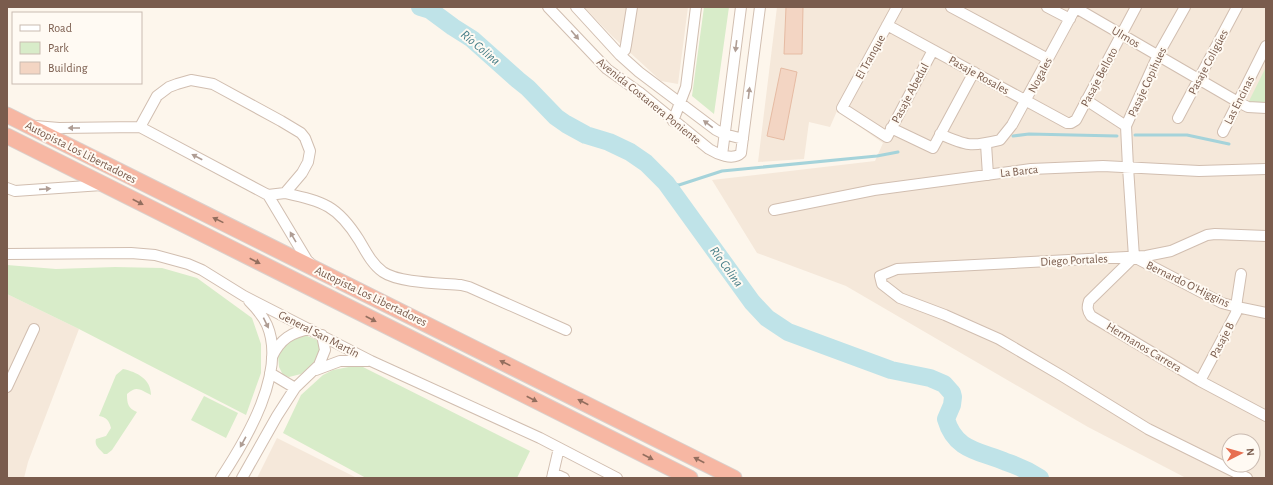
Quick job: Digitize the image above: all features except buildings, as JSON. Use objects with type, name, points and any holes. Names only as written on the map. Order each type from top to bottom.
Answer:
[{"type":"highway","name":"Autopista Los Libertadores","points":[[7,115],[734,478]]},
{"type":"highway","name":"Autopista Los Libertadores","points":[[7,136],[690,478]]},
{"type":"street","name":"Avenida Costanera Poniente","points":[[548,7],[608,69],[639,92],[709,149],[722,155]]},
{"type":"street","name":"Avenida Costanera Poniente","points":[[576,7],[620,55],[652,83],[716,130],[724,134],[743,139]]},
{"type":"street","points":[[620,55],[625,50],[632,7]]},
{"type":"street","points":[[673,121],[686,87],[696,7]]},
{"type":"street","points":[[741,7],[722,155],[734,157],[741,153],[760,7]]},
{"type":"street","name":"El Tranque","points":[[889,133],[842,108],[897,7]]},
{"type":"street","points":[[951,7],[1048,59]]},
{"type":"street","points":[[1047,7],[1070,19]]},
{"type":"street","name":"Nogales","points":[[986,144],[1000,140],[1012,125],[1076,7]]},
{"type":"street","name":"Ulmos","points":[[1076,7],[1238,102],[1248,106],[1266,108]]},
{"type":"street","name":"Pasaje Belloto","points":[[1071,123],[1076,120],[1136,7]]},
{"type":"street","name":"Pasaje Copihues","points":[[1134,257],[1126,126],[1158,55],[1185,7]]},
{"type":"street","name":"Pasaje Coligües","points":[[1178,118],[1237,7]]},
{"type":"street","name":"Pasaje Rosales","points":[[887,25],[1067,123],[1071,123]]},
{"type":"street","name":"Las Encinas","points":[[1223,132],[1266,46]]},
{"type":"street","name":"Pasaje Abedul","points":[[889,133],[933,50]]},
{"type":"street","points":[[889,133],[933,148],[974,72]]},
{"type":"street","points":[[140,127],[157,96],[169,87],[191,80],[213,84],[281,121],[305,138],[310,151],[308,162],[302,173],[285,193]]},
{"type":"street","points":[[1086,100],[1126,126]]},
{"type":"street","points":[[29,126],[59,128],[140,127],[268,195],[307,260],[315,269]]},
{"type":"street","points":[[940,134],[963,144],[986,144],[988,175]]},
{"type":"street","name":"La Barca","points":[[774,210],[874,190],[1031,169],[1103,166],[1199,171],[1266,169]]},
{"type":"street","points":[[7,188],[15,191],[104,185]]},
{"type":"street","points":[[268,195],[285,193],[320,202],[336,211],[351,228],[369,258],[384,272],[400,279],[469,287],[566,330]]},
{"type":"street","name":"Diego Portales","points":[[1247,478],[1148,429],[999,339],[945,315],[900,298],[882,284],[880,276],[897,269],[1134,257],[1162,254],[1215,234],[1266,236]]},
{"type":"street","name":"General San Martín","points":[[7,254],[31,255],[125,253],[155,255],[172,259],[202,270],[244,296],[371,361],[559,448],[612,477]]},
{"type":"street","name":"Bernardo O'Higgins","points":[[1134,257],[1222,302],[1237,307],[1266,313]]},
{"type":"street","name":"Hermanos Carrera","points":[[1134,257],[1092,297],[1087,306],[1091,316],[1200,380],[1266,416]]},
{"type":"street","name":"Pasaje B","points":[[1200,380],[1236,313],[1241,274]]},
{"type":"street","points":[[221,478],[237,452],[260,408],[270,373],[272,358],[271,338],[267,326],[257,310],[244,296]]},
{"type":"street","points":[[272,358],[286,337],[298,331],[310,329]]},
{"type":"street","points":[[7,387],[34,330]]},
{"type":"street","points":[[316,370],[324,355],[322,335]]},
{"type":"street","points":[[242,478],[277,416],[295,388],[316,370],[340,361],[371,361]]},
{"type":"street","points":[[270,373],[295,388]]},
{"type":"street","points":[[559,448],[553,475],[564,478]]},
{"type":"shaded area","points":[[584,7],[688,7],[678,84],[661,81],[612,36]]},
{"type":"shaded area","points":[[777,7],[1266,7],[1266,478],[1186,478],[1088,427],[846,286],[757,253],[712,180],[875,161],[883,143],[837,111],[830,127],[809,122],[804,159],[758,162]]},
{"type":"shaded area","points":[[7,294],[79,329],[28,462],[24,478],[7,478]]},
{"type":"shaded area","points":[[277,438],[357,478],[257,478]]},
{"type":"green space","points":[[704,7],[729,7],[714,114],[692,96]]},
{"type":"green space","points":[[1266,67],[1266,104],[1248,103]]},
{"type":"green space","points":[[7,265],[56,269],[115,267],[162,268],[197,278],[252,318],[261,344],[261,373],[246,415],[79,329],[7,294]]},
{"type":"green space","points":[[305,335],[317,340],[321,347],[319,359],[301,374],[289,377],[283,375],[279,367],[279,352],[288,340]]},
{"type":"green space","points":[[359,365],[530,451],[517,478],[366,478],[283,433],[301,395],[323,375],[333,370]]},
{"type":"green space","points":[[123,369],[138,374],[142,377],[149,385],[151,395],[139,389],[130,391],[127,394],[129,405],[137,412],[112,450],[107,454],[104,454],[97,446],[96,439],[106,436],[111,428],[107,419],[99,416],[116,375]]},
{"type":"green space","points":[[204,396],[238,413],[226,438],[191,420]]},
{"type":"waterway","name":"Río Colina","points":[[420,7],[430,10],[472,39],[528,88],[556,117],[566,124],[586,135],[609,142],[630,152],[646,163],[666,183],[752,302],[767,318],[788,332],[891,370],[930,378],[944,384],[952,393],[953,397],[952,405],[946,419],[950,430],[962,444],[978,452],[1019,467],[1040,478]]},
{"type":"waterway","points":[[1013,136],[1029,134],[1117,136]]},
{"type":"waterway","points":[[1135,135],[1187,135],[1229,144]]},
{"type":"waterway","points":[[666,183],[679,185],[722,171],[877,156],[898,152]]}]
